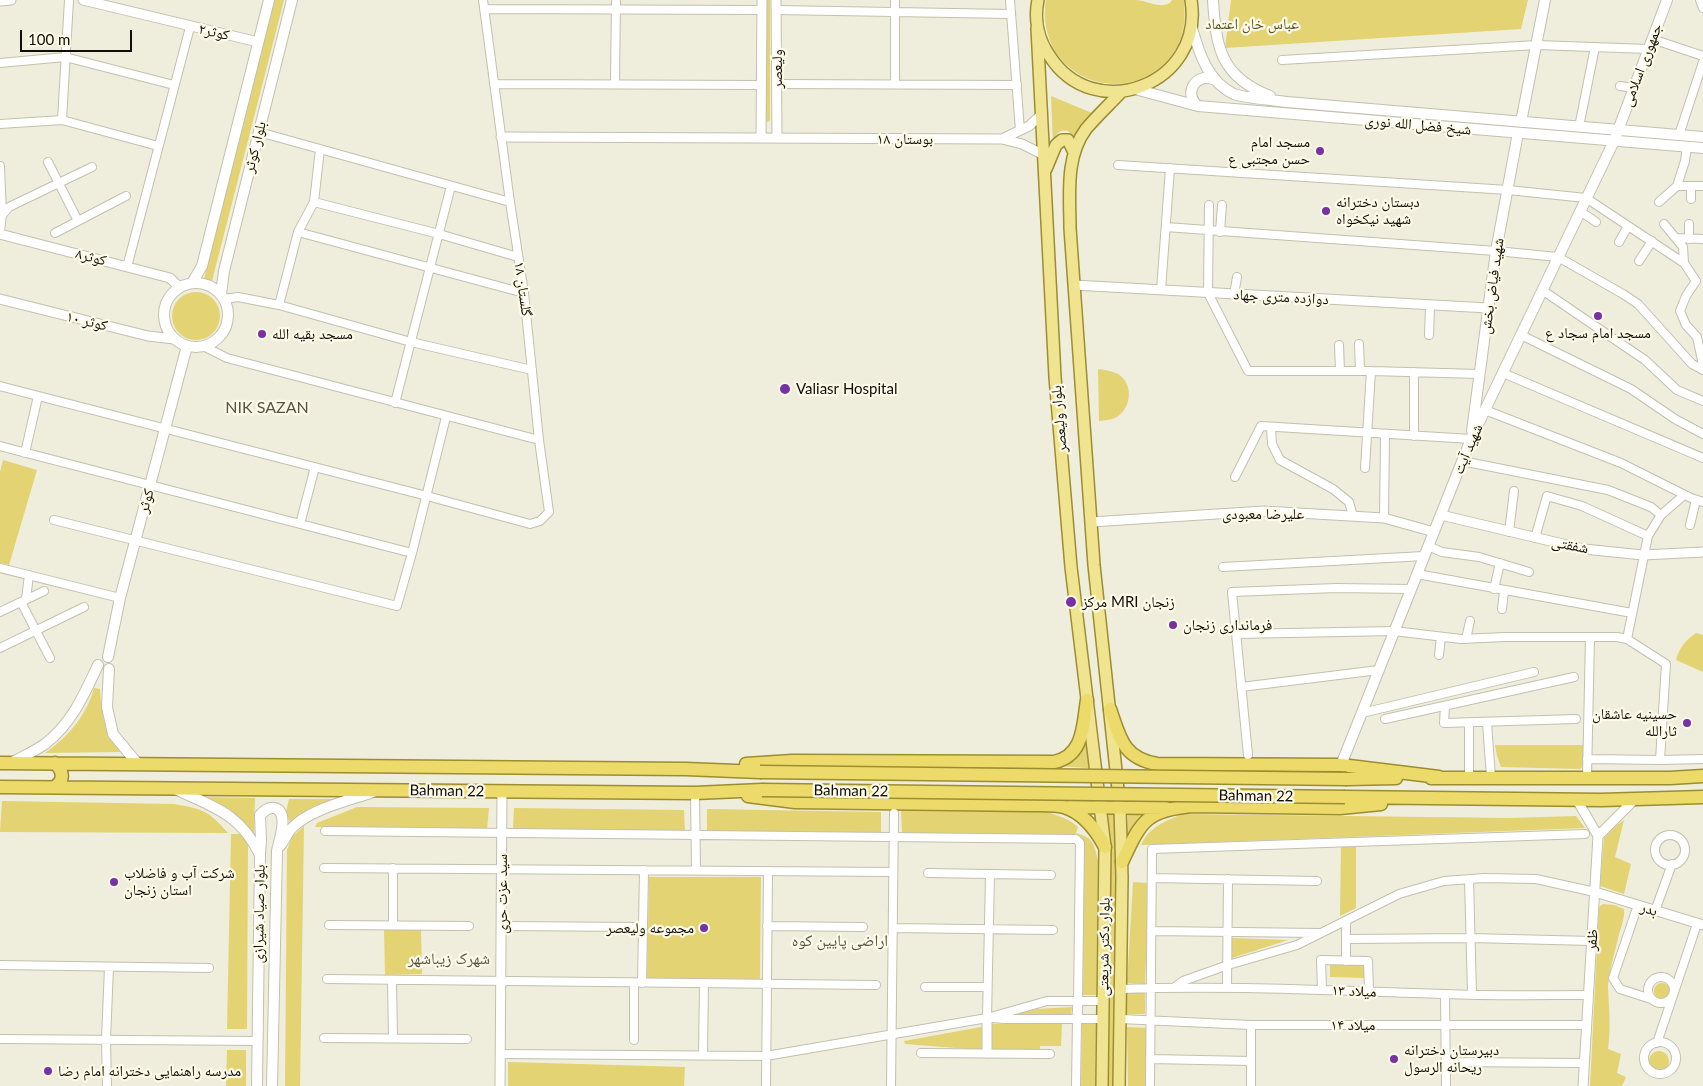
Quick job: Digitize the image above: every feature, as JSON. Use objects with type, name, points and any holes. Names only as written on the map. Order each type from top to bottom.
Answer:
[{"type":"highway","points":[[686,769],[792,761],[1054,762],[1064,760],[1077,747],[1087,700]]},
{"type":"highway","points":[[1110,709],[1124,746],[1143,761],[1157,764],[1341,765],[1439,778]]},
{"type":"highway","points":[[1028,762],[1034,772],[1036,783],[1029,805]]},
{"type":"highway","name":"Bahman 22","points":[[6,763],[686,769],[760,772],[1346,779],[1670,778],[1703,776]]},
{"type":"highway","points":[[55,763],[60,768],[62,776],[61,781],[55,788]]},
{"type":"highway","points":[[97,763],[93,768],[91,776],[97,788]]},
{"type":"highway","points":[[1193,764],[1187,770],[1183,785],[1188,800],[1193,806]]},
{"type":"highway","name":"Bahman 22","points":[[0,787],[695,793],[762,790],[1577,800],[1703,797]]},
{"type":"highway","points":[[716,792],[795,802],[1029,805],[1100,808],[1171,808],[1193,806],[1340,808],[1443,798]]},
{"type":"highway","points":[[1064,806],[1079,814],[1091,824],[1105,847]]},
{"type":"highway","points":[[1122,862],[1141,825],[1158,813],[1171,808]]},
{"type":"main road","name":"بلوار کوثر","points":[[192,283],[202,266],[269,0]]},
{"type":"main road","name":"بلوار کوثر","points":[[223,297],[224,271],[292,0]]},
{"type":"main road","name":"بلوار ولیعصر","points":[[1038,0],[1036,9],[1055,377],[1071,567],[1100,808]]},
{"type":"main road","points":[[1213,0],[1218,46],[1228,66],[1247,84],[1260,92],[1287,102]]},
{"type":"main road","name":"شهید فیاض بخش","points":[[1471,439],[1496,251],[1545,0]]},
{"type":"main road","name":"جمهوری اسلامی","points":[[1614,141],[1667,0]]},
{"type":"main road","points":[[1038,28],[1043,47],[1053,63],[1067,76],[1084,86],[1102,91],[1122,92],[1151,83],[1166,73],[1178,60],[1192,28],[1193,3]]},
{"type":"main road","name":"شیخ فضل الله نوری","points":[[1192,28],[1200,55],[1215,80],[1234,94],[1614,141],[1703,148]]},
{"type":"main road","points":[[1198,106],[1192,99],[1193,85],[1201,78],[1215,80]]},
{"type":"main road","name":"شیخ فضل الله نوری","points":[[1135,89],[1198,106],[1520,128],[1579,127],[1703,137]]},
{"type":"main road","name":"بلوار ولیعصر","points":[[1120,808],[1094,565],[1070,228],[1070,188],[1074,152],[1086,130],[1122,92]]},
{"type":"main road","points":[[1044,172],[1056,145],[1062,140],[1068,140],[1074,152]]},
{"type":"main road","name":"شهید آیت","points":[[1341,765],[1471,439],[1614,141]]},
{"type":"main road","points":[[192,283],[208,285],[223,297],[228,316],[223,332],[211,343],[203,346],[187,346],[174,338],[165,324],[164,308],[167,300],[179,288],[192,283]]},
{"type":"main road","name":"کوثر","points":[[108,657],[120,598],[187,346]]},
{"type":"main road","points":[[1071,567],[1094,565]]},
{"type":"main road","points":[[6,763],[44,745],[65,725],[76,708],[102,657],[108,657],[112,661],[107,708],[113,734],[137,763]]},
{"type":"main road","points":[[98,665],[103,670],[110,669]]},
{"type":"main road","name":"بلوار صیاد شیرازی","points":[[174,789],[231,817],[248,835],[260,855]]},
{"type":"main road","points":[[277,851],[291,830],[301,821],[329,807],[378,790]]},
{"type":"main road","name":"بلوار صیاد شیرازی","points":[[257,1086],[260,815],[265,810],[274,808],[280,812],[283,818],[277,851],[272,1086]]},
{"type":"main road","name":"بلوار دکتر شریعتی","points":[[1100,808],[1105,847],[1102,1086]]},
{"type":"main road","name":"بلوار دکتر شریعتی","points":[[1119,1086],[1122,862],[1120,808]]},
{"type":"street","points":[[0,1],[11,0]]},
{"type":"street","points":[[62,120],[69,0]]},
{"type":"street","name":"کوثر۲","points":[[84,0],[258,42]]},
{"type":"street","name":"گلستان ۱۸","points":[[427,496],[530,524],[540,521],[549,512],[539,440],[524,293],[483,0]]},
{"type":"street","points":[[615,84],[616,0]]},
{"type":"street","name":"ولیعصر","points":[[760,138],[762,0]]},
{"type":"street","name":"ولیعصر","points":[[776,0],[777,138]]},
{"type":"street","points":[[895,0],[895,84]]},
{"type":"street","points":[[1010,0],[1020,130]]},
{"type":"street","points":[[1700,0],[1703,8]]},
{"type":"street","points":[[484,9],[762,10]]},
{"type":"street","points":[[776,10],[1011,14]]},
{"type":"street","points":[[127,267],[190,27]]},
{"type":"street","points":[[1652,38],[1703,56]]},
{"type":"street","points":[[1282,60],[1536,45],[1648,49]]},
{"type":"street","points":[[1579,127],[1595,47]]},
{"type":"street","points":[[0,63],[65,57],[174,85]]},
{"type":"street","points":[[1680,136],[1700,82],[1703,62]]},
{"type":"street","points":[[494,84],[761,85]]},
{"type":"street","points":[[777,84],[1016,85]]},
{"type":"street","points":[[1620,86],[1634,88]]},
{"type":"street","name":"بوستان ۱۸","points":[[760,138],[1002,139],[1028,126],[1042,114]]},
{"type":"street","points":[[0,124],[62,120],[158,146]]},
{"type":"street","points":[[259,132],[510,202]]},
{"type":"street","points":[[501,137],[760,138]]},
{"type":"street","points":[[1002,139],[1022,144],[1044,155]]},
{"type":"street","points":[[1659,202],[1677,186],[1687,147]]},
{"type":"street","points":[[279,306],[298,232],[314,202],[320,150]]},
{"type":"street","points":[[48,162],[78,221]]},
{"type":"street","points":[[1118,165],[1508,190],[1586,198],[1684,263],[1700,281],[1686,296],[1680,311],[1686,325],[1697,337],[1703,365]]},
{"type":"street","points":[[0,166],[2,215],[0,232]]},
{"type":"street","points":[[2,215],[9,207],[92,167]]},
{"type":"street","points":[[1161,290],[1170,168]]},
{"type":"street","points":[[395,403],[451,186]]},
{"type":"street","points":[[1677,186],[1703,186]]},
{"type":"street","points":[[1691,186],[1691,199]]},
{"type":"street","points":[[55,233],[126,196]]},
{"type":"street","points":[[314,202],[439,234],[518,257]]},
{"type":"street","points":[[1209,204],[1208,293],[1248,371],[1371,371],[1479,374]]},
{"type":"street","points":[[1220,232],[1222,205]]},
{"type":"street","points":[[1580,211],[1596,222]]},
{"type":"street","points":[[1664,224],[1683,247],[1684,263]]},
{"type":"street","points":[[1689,224],[1689,239]]},
{"type":"street","points":[[1619,242],[1628,226]]},
{"type":"street","points":[[1166,227],[1496,251],[1558,258],[1638,304],[1692,364],[1703,370]]},
{"type":"street","name":"کوثر۸","points":[[0,232],[170,278],[179,288]]},
{"type":"street","points":[[298,232],[524,293]]},
{"type":"street","points":[[1676,238],[1703,239]]},
{"type":"street","points":[[1638,262],[1652,241]]},
{"type":"street","points":[[1234,294],[1237,276]]},
{"type":"street","name":"دوازده متری جهاد","points":[[1074,285],[1488,308]]},
{"type":"street","points":[[1542,290],[1645,360],[1677,390],[1703,401]]},
{"type":"street","points":[[223,297],[238,297],[279,306],[411,342],[532,370]]},
{"type":"street","name":"کوثر ۱۰","points":[[0,299],[148,336],[174,338]]},
{"type":"street","points":[[1429,335],[1430,306]]},
{"type":"street","points":[[1692,331],[1703,331]]},
{"type":"street","points":[[1521,335],[1631,389],[1675,419],[1703,434]]},
{"type":"street","points":[[1359,344],[1360,371]]},
{"type":"street","points":[[1339,345],[1340,371]]},
{"type":"street","points":[[203,346],[227,358],[539,440]]},
{"type":"street","points":[[1365,468],[1371,371]]},
{"type":"street","points":[[1414,372],[1414,436]]},
{"type":"street","points":[[1503,373],[1703,458]]},
{"type":"street","points":[[0,386],[427,496]]},
{"type":"street","points":[[25,452],[38,396]]},
{"type":"street","points":[[1485,410],[1621,463],[1699,501],[1690,525]]},
{"type":"street","points":[[54,520],[135,542],[397,606],[446,417]]},
{"type":"street","points":[[1235,477],[1261,426],[1471,439]]},
{"type":"street","points":[[1270,428],[1272,444],[1280,460],[1333,489],[1349,502],[1353,516]]},
{"type":"street","points":[[1384,518],[1385,435]]},
{"type":"street","points":[[0,446],[412,553]]},
{"type":"street","points":[[1462,460],[1608,490],[1644,504],[1661,515]]},
{"type":"street","points":[[300,524],[315,467]]},
{"type":"street","points":[[1509,532],[1514,491]]},
{"type":"street","points":[[1627,639],[1648,536],[1661,515],[1684,494]]},
{"type":"street","points":[[1535,538],[1547,496],[1582,506],[1648,536]]},
{"type":"street","name":"علیرضا معبودی","points":[[1091,522],[1264,511],[1384,518],[1434,532]]},
{"type":"street","name":"شفقتی","points":[[1441,515],[1584,549],[1643,555],[1703,552]]},
{"type":"street","points":[[1224,566],[1426,551],[1479,558],[1529,572]]},
{"type":"street","points":[[1494,589],[1500,564]]},
{"type":"street","points":[[0,568],[120,598]]},
{"type":"street","points":[[1417,574],[1632,613]]},
{"type":"street","points":[[29,575],[24,600],[36,631],[50,658]]},
{"type":"street","points":[[1248,755],[1232,592],[1336,588],[1411,589]]},
{"type":"street","points":[[0,612],[44,591]]},
{"type":"street","points":[[1502,610],[1504,591]]},
{"type":"street","points":[[0,648],[84,607]]},
{"type":"street","points":[[1466,639],[1470,621]]},
{"type":"street","points":[[1236,634],[1394,631],[1466,639],[1505,637],[1617,637],[1627,639],[1666,664],[1660,760]]},
{"type":"street","points":[[1439,656],[1441,637]]},
{"type":"street","points":[[1587,778],[1590,637]]},
{"type":"street","points":[[1241,687],[1379,670]]},
{"type":"street","points":[[1362,712],[1534,672]]},
{"type":"street","points":[[1386,719],[1574,678]]},
{"type":"street","points":[[1445,706],[1444,723],[1576,719]]},
{"type":"street","points":[[1469,722],[1470,778]]},
{"type":"street","points":[[1487,722],[1491,778]]},
{"type":"street","points":[[1588,760],[1703,759]]},
{"type":"street","name":"سید عزت حری","points":[[500,1086],[502,792]]},
{"type":"street","points":[[695,793],[696,870]]},
{"type":"street","points":[[1577,800],[1598,836],[1635,799]]},
{"type":"street","points":[[891,1086],[894,813]]},
{"type":"street","points":[[325,831],[696,836],[1076,838],[1080,843],[1076,1086]]},
{"type":"street","points":[[1150,1086],[1152,849],[1585,834]]},
{"type":"street","name":"ظفر","points":[[1583,1086],[1598,836]]},
{"type":"street","points":[[1655,911],[1672,864]]},
{"type":"street","points":[[324,868],[893,872]]},
{"type":"street","points":[[393,868],[393,926]]},
{"type":"street","points":[[634,1040],[643,927],[644,870]]},
{"type":"street","points":[[766,1086],[768,871]]},
{"type":"street","points":[[928,873],[1051,876]]},
{"type":"street","points":[[987,1054],[990,874]]},
{"type":"street","points":[[1152,878],[1317,881]]},
{"type":"street","points":[[1175,987],[1183,981],[1228,965],[1297,945],[1399,894],[1444,882],[1484,878],[1536,880],[1595,892]]},
{"type":"street","points":[[1227,988],[1228,879]]},
{"type":"street","points":[[1469,879],[1472,994]]},
{"type":"street","name":"بدر","points":[[1595,892],[1700,924]]},
{"type":"street","points":[[1638,906],[1613,978],[1620,989],[1662,1004],[1670,1000],[1674,994],[1674,988],[1670,980],[1662,977],[1653,980],[1648,986],[1648,993],[1651,999]]},
{"type":"street","points":[[1346,921],[1346,961]]},
{"type":"street","points":[[1657,1043],[1671,1047],[1675,1057],[1675,1062],[1670,1070],[1660,1074],[1650,1071],[1645,1063],[1645,1052],[1657,1043],[1700,924]]},
{"type":"street","points":[[329,925],[469,926]]},
{"type":"street","points":[[501,926],[643,927]]},
{"type":"street","points":[[768,926],[863,927]]},
{"type":"street","points":[[893,928],[1053,930]]},
{"type":"street","points":[[1151,932],[1321,933]]},
{"type":"street","points":[[1346,939],[1470,938],[1592,941]]},
{"type":"street","points":[[1322,990],[1321,960],[1368,961],[1369,991]]},
{"type":"street","points":[[0,965],[210,968]]},
{"type":"street","points":[[106,1086],[109,967]]},
{"type":"street","points":[[327,979],[876,985]]},
{"type":"street","points":[[392,980],[393,1038]]},
{"type":"street","points":[[703,1055],[704,983]]},
{"type":"street","points":[[925,987],[987,987]]},
{"type":"street","name":"میلاد ۱۳","points":[[1120,989],[1175,987],[1445,994],[1588,995]]},
{"type":"street","points":[[1445,994],[1446,1086]]},
{"type":"street","points":[[500,1054],[766,1056],[987,1018],[1046,1001],[1103,1001]]},
{"type":"street","points":[[987,1018],[1103,1018]]},
{"type":"street","name":"میلاد ۱۴","points":[[1120,1019],[1252,1025],[1586,1025]]},
{"type":"street","points":[[1251,1086],[1252,1025]]},
{"type":"street","points":[[324,1038],[467,1039]]},
{"type":"street","points":[[0,1039],[258,1041]]},
{"type":"street","points":[[921,1053],[1050,1054]]},
{"type":"street","points":[[1150,1059],[1251,1061]]},
{"type":"street","points":[[1446,1062],[1584,1063]]},
{"type":"green space","points":[[273,0],[284,0],[212,281],[204,279]]},
{"type":"green space","points":[[766,0],[770,0],[770,121],[766,122]]},
{"type":"green space","points":[[1046,0],[1137,0],[1156,5],[1165,5],[1172,0],[1184,0],[1181,38],[1171,56],[1157,70],[1140,79],[1122,84],[1103,83],[1085,77],[1069,67],[1055,51],[1046,27]]},
{"type":"green space","name":"عباس خان اعتماد","points":[[1231,0],[1528,0],[1521,29],[1225,48]]},
{"type":"green space","points":[[1051,96],[1092,113],[1074,137],[1068,131],[1062,131],[1056,135],[1053,143]]},
{"type":"green space","points":[[191,292],[201,292],[213,299],[220,311],[220,321],[213,333],[201,340],[191,340],[183,336],[176,329],[172,321],[172,311],[176,303],[183,296]]},
{"type":"green space","points":[[1098,369],[1118,374],[1123,378],[1129,390],[1128,403],[1125,409],[1113,419],[1099,421]]},
{"type":"green space","points":[[3,460],[37,470],[9,565],[0,563],[0,472]]},
{"type":"green space","points":[[1696,633],[1703,635],[1703,672],[1676,660],[1683,645]]},
{"type":"green space","points":[[94,688],[100,689],[107,730],[121,752],[45,753],[76,725],[87,707]]},
{"type":"green space","points":[[1086,732],[1089,768],[1037,765],[1060,763]]},
{"type":"green space","points":[[1495,745],[1584,745],[1584,767],[1579,769],[1501,767]]},
{"type":"green space","points":[[207,797],[255,798],[254,835],[239,818]]},
{"type":"green space","points":[[289,799],[334,799],[310,809],[295,819],[286,833],[290,822],[286,812]]},
{"type":"green space","points":[[2,801],[174,804],[198,809],[210,815],[228,833],[0,832]]},
{"type":"green space","points":[[357,807],[489,808],[487,830],[315,827],[317,823]]},
{"type":"green space","points":[[514,808],[684,810],[685,832],[513,829]]},
{"type":"green space","points":[[707,809],[881,812],[881,833],[707,831]]},
{"type":"green space","points":[[1164,809],[1127,838],[1128,810]]},
{"type":"green space","points":[[901,811],[1048,812],[1078,827],[1075,835],[902,834]]},
{"type":"green space","points":[[1108,812],[1115,812],[1116,915],[1113,1086],[1107,1086],[1110,917]]},
{"type":"green space","points":[[1183,814],[1510,818],[1576,816],[1585,828],[1141,845],[1153,829]]},
{"type":"green space","points":[[1624,820],[1615,857],[1631,864],[1624,894],[1600,886],[1604,838]]},
{"type":"green space","points":[[304,826],[300,1086],[285,1086],[287,850],[292,837]]},
{"type":"green space","points":[[1076,833],[1092,842],[1098,861],[1096,995],[1083,995],[1084,841]]},
{"type":"green space","points":[[231,834],[242,834],[248,845],[247,1029],[227,1029]]},
{"type":"green space","points":[[1341,845],[1356,845],[1356,908],[1340,916]]},
{"type":"green space","name":"مجموعه ولیعصر","points":[[649,877],[761,877],[760,979],[647,978]]},
{"type":"green space","points":[[1133,882],[1149,883],[1145,984],[1127,983]]},
{"type":"green space","points":[[1603,904],[1614,905],[1624,909],[1608,988],[1610,1026],[1608,1049],[1621,1054],[1617,1073],[1626,1077],[1622,1086],[1590,1086],[1599,907]]},
{"type":"green space","points":[[384,930],[421,930],[422,974],[385,975]]},
{"type":"green space","points":[[1232,938],[1288,940],[1232,958]]},
{"type":"green space","points":[[1330,963],[1366,963],[1366,978],[1330,977]]},
{"type":"green space","points":[[1662,983],[1668,985],[1670,991],[1668,997],[1662,999],[1656,997],[1654,991],[1656,985]]},
{"type":"green space","points":[[1127,993],[1145,993],[1145,1014],[1127,1014]]},
{"type":"green space","points":[[1072,1007],[1071,1016],[1008,1016],[1037,1009]]},
{"type":"green space","points":[[991,1024],[1062,1024],[1061,1046],[1040,1046],[1040,1050],[991,1050]]},
{"type":"green space","points":[[1082,1024],[1096,1024],[1095,1086],[1081,1086]]},
{"type":"green space","points":[[1127,1027],[1148,1028],[1147,1086],[1128,1086]]},
{"type":"green space","points":[[983,1028],[982,1050],[905,1044],[904,1041]]},
{"type":"green space","points":[[227,1050],[246,1050],[246,1086],[226,1086]]},
{"type":"green space","points":[[1659,1051],[1666,1054],[1669,1061],[1666,1068],[1659,1071],[1652,1068],[1649,1061],[1652,1054]]},
{"type":"green space","points":[[508,1062],[685,1067],[684,1086],[508,1086]]},
{"type":"place","name":"مسجد امام حسن مجتبی ع","points":[[1320,151]]},
{"type":"place","name":"دبستان دخترانه شهید نیکخواه","points":[[1326,211]]},
{"type":"place","name":"مسجد امام سجاد ع","points":[[1598,316]]},
{"type":"place","name":"مسجد بقیه الله","points":[[262,334]]},
{"type":"place","name":"Valiasr Hospital","points":[[785,389]]},
{"type":"place","name":"مرکز MRI زنجان","points":[[1071,602]]},
{"type":"place","name":"فرمانداری زنجان","points":[[1173,625]]},
{"type":"place","name":"حسینیه عاشقان ثارالله","points":[[1687,723]]},
{"type":"place","name":"شرکت آب و فاضلاب استان زنجان","points":[[114,882]]},
{"type":"place","name":"مجموعه ولیعصر","points":[[704,928]]},
{"type":"place","name":"دبیرستان دخترانه ریحانه الرسول","points":[[1394,1059]]},
{"type":"place","name":"مدرسه راهنمایی دخترانه امام رضا","points":[[48,1071]]},
{"type":"district","name":"NIK SAZAN","points":[[267,408]]},
{"type":"district","name":"اراضی پایین کوه","points":[[840,941]]},
{"type":"district","name":"شهرک زیباشهر","points":[[449,959]]}]
